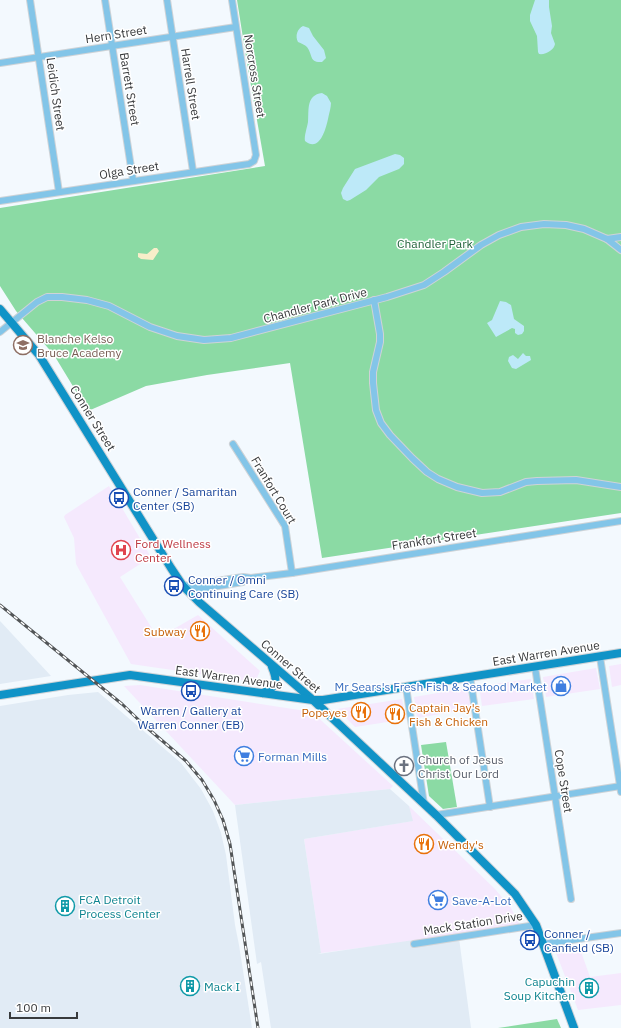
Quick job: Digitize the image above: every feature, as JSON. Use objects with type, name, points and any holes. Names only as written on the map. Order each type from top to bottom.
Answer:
[{"type":"main road","name":"Conner Street","points":[[0,309],[39,355],[171,568],[186,588],[199,602],[312,700],[436,815],[515,894],[536,924],[574,1028]]},
{"type":"main road","name":"East Warren Avenue","points":[[0,695],[130,675],[263,694],[323,700],[621,653]]},
{"type":"main road","points":[[263,694],[271,690],[275,684],[275,674],[271,664]]},
{"type":"street","name":"Leidich Street","points":[[30,0],[59,192]]},
{"type":"street","name":"Barrett Street","points":[[105,0],[133,180]]},
{"type":"street","name":"Harrell Street","points":[[167,0],[193,171]]},
{"type":"street","name":"Norcross Street","points":[[232,0],[256,155]]},
{"type":"street","name":"Hern Street","points":[[0,63],[236,27]]},
{"type":"street","name":"Olga Street","points":[[0,201],[252,163],[256,159],[256,155]]},
{"type":"street","name":"Chandler Park Drive","points":[[0,332],[37,302],[50,296],[87,300],[109,306],[150,327],[170,335],[195,339],[218,339],[247,335],[374,300],[424,284],[444,272],[481,245],[499,235],[521,227],[544,224],[566,225],[584,229],[607,239]]},
{"type":"street","points":[[607,239],[621,237]]},
{"type":"street","points":[[607,239],[621,250]]},
{"type":"street","points":[[374,300],[380,334],[380,342],[373,372],[376,410],[381,423],[390,435],[427,472],[438,479],[457,487],[482,493],[500,492],[526,482],[537,481],[576,480],[621,487]]},
{"type":"street","name":"Franfort Court","points":[[233,444],[285,526],[292,573]]},
{"type":"street","name":"Frankfort Street","points":[[186,588],[243,582],[251,578],[292,573],[621,521]]},
{"type":"street","points":[[436,815],[621,788],[600,657]]},
{"type":"street","name":"Cope Street","points":[[535,667],[571,899]]},
{"type":"street","points":[[470,677],[490,807]]},
{"type":"street","points":[[406,687],[424,804]]},
{"type":"street","name":"Mack Station Drive","points":[[414,944],[536,924]]},
{"type":"street","points":[[543,944],[621,932]]},
{"type":"shaded area","points":[[109,486],[151,557],[120,577],[158,638],[198,615],[260,671],[255,682],[131,664],[76,564],[74,538],[64,517]]},
{"type":"shaded area","points":[[0,621],[51,676],[0,684]]},
{"type":"shaded area","points":[[621,664],[621,685],[612,687],[609,666]]},
{"type":"shaded area","points":[[596,668],[600,689],[546,697],[543,677]]},
{"type":"shaded area","points":[[531,679],[534,699],[482,706],[479,686]]},
{"type":"shaded area","points":[[140,685],[312,712],[393,786],[390,789],[235,805],[124,686]]},
{"type":"shaded area","points":[[467,688],[471,709],[417,718],[414,697]]},
{"type":"shaded area","points":[[98,692],[181,763],[201,789],[213,811],[221,833],[226,855],[235,925],[252,1028],[0,1028],[0,706],[68,695]]},
{"type":"shaded area","points":[[402,699],[406,719],[355,727],[337,709]]},
{"type":"shaded area","points":[[390,789],[409,806],[413,821],[304,839],[321,953],[318,954],[414,940],[415,945],[459,938],[471,1028],[271,1028],[261,962],[257,964],[235,805]]},
{"type":"shaded area","points":[[409,806],[495,889],[511,908],[521,927],[321,953],[304,839],[412,821]]},
{"type":"shaded area","points":[[579,946],[590,977],[621,973],[621,1005],[578,1010],[555,950]]},
{"type":"green space","name":"Chandler Park","points":[[237,0],[621,0],[621,513],[322,558],[290,363],[207,375],[146,386],[88,411],[54,355],[16,311],[0,286],[0,208],[265,166]]},
{"type":"green space","points":[[446,742],[457,807],[443,809],[429,796],[421,745]]},
{"type":"green space","points":[[557,1019],[561,1028],[498,1028]]},
{"type":"sand","points":[[154,248],[157,248],[159,251],[153,260],[141,259],[138,257],[138,253],[147,254]]},
{"type":"water","points":[[535,0],[549,0],[552,26],[551,33],[555,44],[551,50],[542,54],[539,54],[538,52],[537,36],[530,21],[530,15]]},
{"type":"water","points":[[303,26],[309,28],[313,36],[324,50],[326,58],[322,62],[313,60],[307,47],[298,42],[297,33]]},
{"type":"water","points":[[322,93],[327,96],[331,103],[326,128],[318,142],[315,144],[310,144],[305,141],[309,104],[313,97]]},
{"type":"water","points":[[395,154],[404,158],[404,164],[399,169],[379,177],[366,190],[350,200],[347,201],[343,199],[341,193],[343,188],[355,169]]},
{"type":"water","points":[[500,301],[511,305],[514,319],[524,326],[524,331],[522,334],[518,335],[515,333],[515,329],[512,328],[496,337],[487,323],[492,320]]},
{"type":"water","points":[[523,353],[526,356],[530,356],[531,360],[516,369],[512,368],[508,361],[509,357],[513,355],[518,359]]},
{"type":"railway","points":[[0,605],[122,704],[186,761],[202,780],[214,800],[223,820],[230,844],[258,1028]]},
{"type":"place","name":"Blanche Kelso Bruce Academy","points":[[23,345]]},
{"type":"place","name":"Conner / Samaritan Center (SB)","points":[[119,498]]},
{"type":"place","name":"Ford Wellness Center","points":[[121,550]]},
{"type":"place","name":"Conner / Omni Continuing Care (SB)","points":[[174,586]]},
{"type":"place","name":"Subway","points":[[200,631]]},
{"type":"place","name":"Mr Sears's Fresh Fish & Seafood Market","points":[[561,686]]},
{"type":"place","name":"Warren / Gallery at Warren Conner (EB)","points":[[191,691]]},
{"type":"place","name":"Popeyes","points":[[361,712]]},
{"type":"place","name":"Captain Jay's Fish & Chicken","points":[[395,714]]},
{"type":"place","name":"Forman Mills","points":[[244,756]]},
{"type":"place","name":"Church of Jesus Christ Our Lord","points":[[404,766]]},
{"type":"place","name":"Wendy's","points":[[424,844]]},
{"type":"place","name":"Save-A-Lot","points":[[438,900]]},
{"type":"place","name":"FCA Detroit Process Center","points":[[65,906]]},
{"type":"place","name":"Conner / Canfield (SB)","points":[[530,940]]},
{"type":"place","name":"Mack I","points":[[190,986]]},
{"type":"place","name":"Capuchin Soup Kitchen","points":[[589,988]]}]
